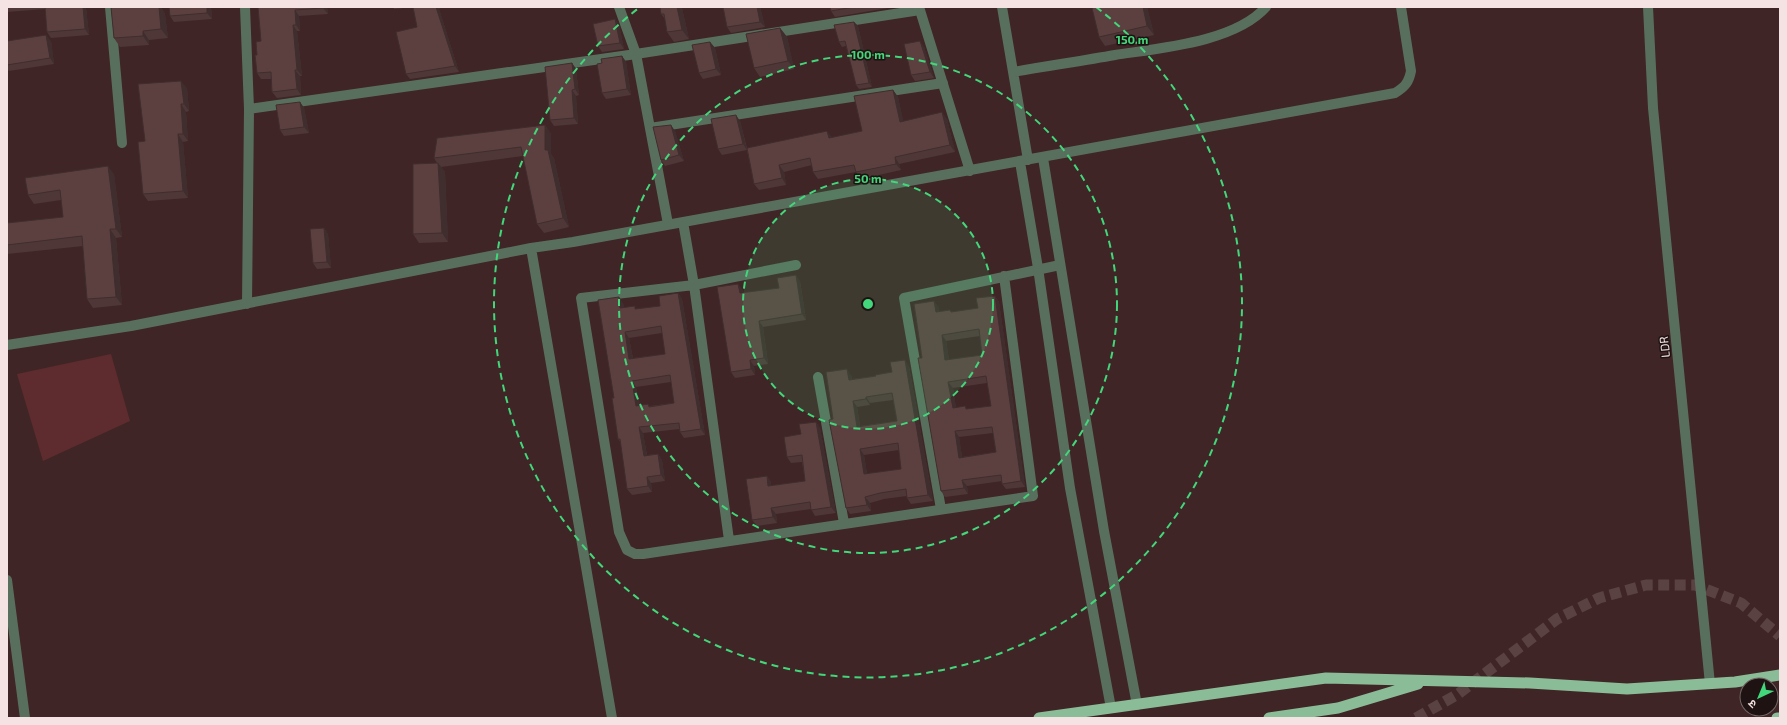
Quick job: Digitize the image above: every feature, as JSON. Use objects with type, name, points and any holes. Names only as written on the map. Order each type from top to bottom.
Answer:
[{"type":"highway","points":[[1039,718],[1326,678],[1530,682],[1627,689],[1735,682],[1780,675]]},
{"type":"highway","points":[[1269,718],[1338,708],[1427,681]]},
{"type":"street","points":[[110,7],[122,143]]},
{"type":"street","points":[[245,7],[249,109],[248,304]]},
{"type":"street","points":[[619,7],[636,54],[668,224]]},
{"type":"street","points":[[1002,7],[1013,72],[1038,268],[1070,488],[1111,708]]},
{"type":"street","points":[[1013,72],[1171,47],[1221,35],[1253,20],[1266,7]]},
{"type":"street","points":[[7,345],[131,326],[531,248],[573,242],[1043,158],[1395,93],[1403,89],[1409,81],[1411,71],[1401,7]]},
{"type":"street","name":"LDR","points":[[1648,7],[1653,108],[1710,684]]},
{"type":"street","points":[[249,109],[636,54],[920,9],[970,171]]},
{"type":"street","points":[[650,128],[943,83]]},
{"type":"street","points":[[1043,158],[1104,531],[1137,705]]},
{"type":"street","points":[[683,222],[694,285],[729,540]]},
{"type":"street","points":[[531,248],[612,718]]},
{"type":"street","points":[[796,265],[694,285],[581,298],[619,532],[627,550],[635,554],[643,554],[1033,496],[1004,276]]},
{"type":"street","points":[[941,509],[904,298],[1038,268],[1060,265]]},
{"type":"street","points":[[818,377],[844,523]]},
{"type":"street","points":[[7,580],[25,718]]},
{"type":"shaded area","points":[[111,354],[130,421],[43,461],[17,374]]},
{"type":"building","points":[[45,7],[83,7],[85,29],[47,32]]},
{"type":"building","points":[[111,7],[159,7],[161,29],[143,31],[143,36],[114,38]]},
{"type":"building","points":[[169,7],[207,7],[207,13],[170,16]]},
{"type":"building","points":[[258,7],[323,7],[295,10],[296,25],[293,25],[297,89],[272,92],[271,72],[257,73],[255,55],[257,55],[256,42],[261,41]]},
{"type":"building","points":[[413,7],[436,7],[455,66],[406,74],[396,32],[417,27]]},
{"type":"building","points":[[660,7],[677,7],[682,30],[667,32],[664,14],[661,14]]},
{"type":"building","points":[[723,7],[757,7],[760,22],[727,27]]},
{"type":"building","points":[[830,7],[854,7],[831,11]]},
{"type":"building","points":[[1143,7],[1147,26],[1099,37],[1092,8]]},
{"type":"building","points":[[615,19],[620,43],[598,46],[593,24]]},
{"type":"building","points":[[854,22],[869,83],[856,85],[845,41],[839,42],[834,25]]},
{"type":"building","points":[[780,28],[788,61],[754,68],[746,34]]},
{"type":"building","points":[[46,35],[50,58],[7,65],[7,41]]},
{"type":"building","points":[[920,41],[930,72],[911,75],[904,44]]},
{"type":"building","points":[[710,42],[716,69],[699,73],[692,45]]},
{"type":"building","points":[[622,56],[627,89],[602,93],[597,64],[602,63],[601,59]]},
{"type":"building","points":[[572,63],[575,89],[572,90],[574,118],[550,120],[545,67]]},
{"type":"building","points":[[181,81],[184,104],[181,104],[183,134],[178,134],[183,191],[143,194],[138,142],[145,141],[138,84]]},
{"type":"building","points":[[893,90],[900,122],[942,112],[950,145],[895,157],[896,164],[856,172],[854,165],[813,172],[810,158],[779,165],[782,178],[754,184],[747,148],[827,131],[829,138],[862,131],[854,96]]},
{"type":"building","points":[[300,102],[304,127],[280,130],[276,105]]},
{"type":"building","points":[[736,115],[743,144],[718,149],[711,119]]},
{"type":"building","points":[[545,125],[545,150],[548,150],[563,218],[537,224],[521,147],[434,158],[437,138]]},
{"type":"building","points":[[671,125],[679,155],[661,160],[653,127]]},
{"type":"building","points":[[438,163],[442,233],[413,234],[413,164]]},
{"type":"building","points":[[108,166],[116,229],[110,229],[116,297],[87,299],[82,236],[7,245],[7,223],[63,217],[60,190],[28,195],[25,178]]},
{"type":"building","points":[[324,228],[327,262],[313,263],[310,229]]},
{"type":"building","points":[[796,275],[802,314],[759,321],[764,358],[750,360],[751,369],[731,372],[717,287],[738,284],[740,293],[779,288],[777,278]]},
{"type":"building","points":[[678,293],[701,429],[680,432],[679,423],[639,427],[644,456],[658,454],[661,475],[647,477],[648,486],[627,489],[620,439],[618,439],[612,398],[614,398],[598,300],[619,297],[620,308],[635,306],[635,309],[660,306],[659,296]],"holes":[[[661,326],[665,354],[629,359],[625,332]],[[670,375],[674,403],[649,407],[648,404],[636,406],[632,381]]]},
{"type":"building","points":[[995,296],[1021,481],[1002,484],[1001,475],[962,480],[964,488],[941,491],[918,358],[922,358],[914,304],[934,301],[936,312],[950,310],[951,312],[978,308],[976,298]],"holes":[[[979,329],[982,355],[945,360],[942,335]],[[986,376],[991,406],[966,409],[965,406],[953,408],[948,382]],[[992,427],[996,452],[959,458],[955,431]]]},
{"type":"building","points":[[905,360],[928,495],[907,498],[906,489],[880,493],[865,497],[867,505],[846,508],[829,420],[833,419],[826,372],[847,369],[849,380],[876,376],[875,375],[892,372],[890,362]],"holes":[[[892,393],[897,421],[857,427],[853,401],[866,399],[866,397]],[[898,443],[901,469],[864,474],[860,449]]]},
{"type":"building","points":[[816,422],[831,507],[811,510],[810,502],[771,508],[773,517],[752,520],[746,479],[767,476],[768,486],[805,481],[802,455],[787,457],[784,437],[801,434],[799,424]]},
{"type":"tunnel","points":[[1416,718],[1458,694],[1557,619],[1599,598],[1646,585],[1695,585],[1741,603],[1780,636]]}]
